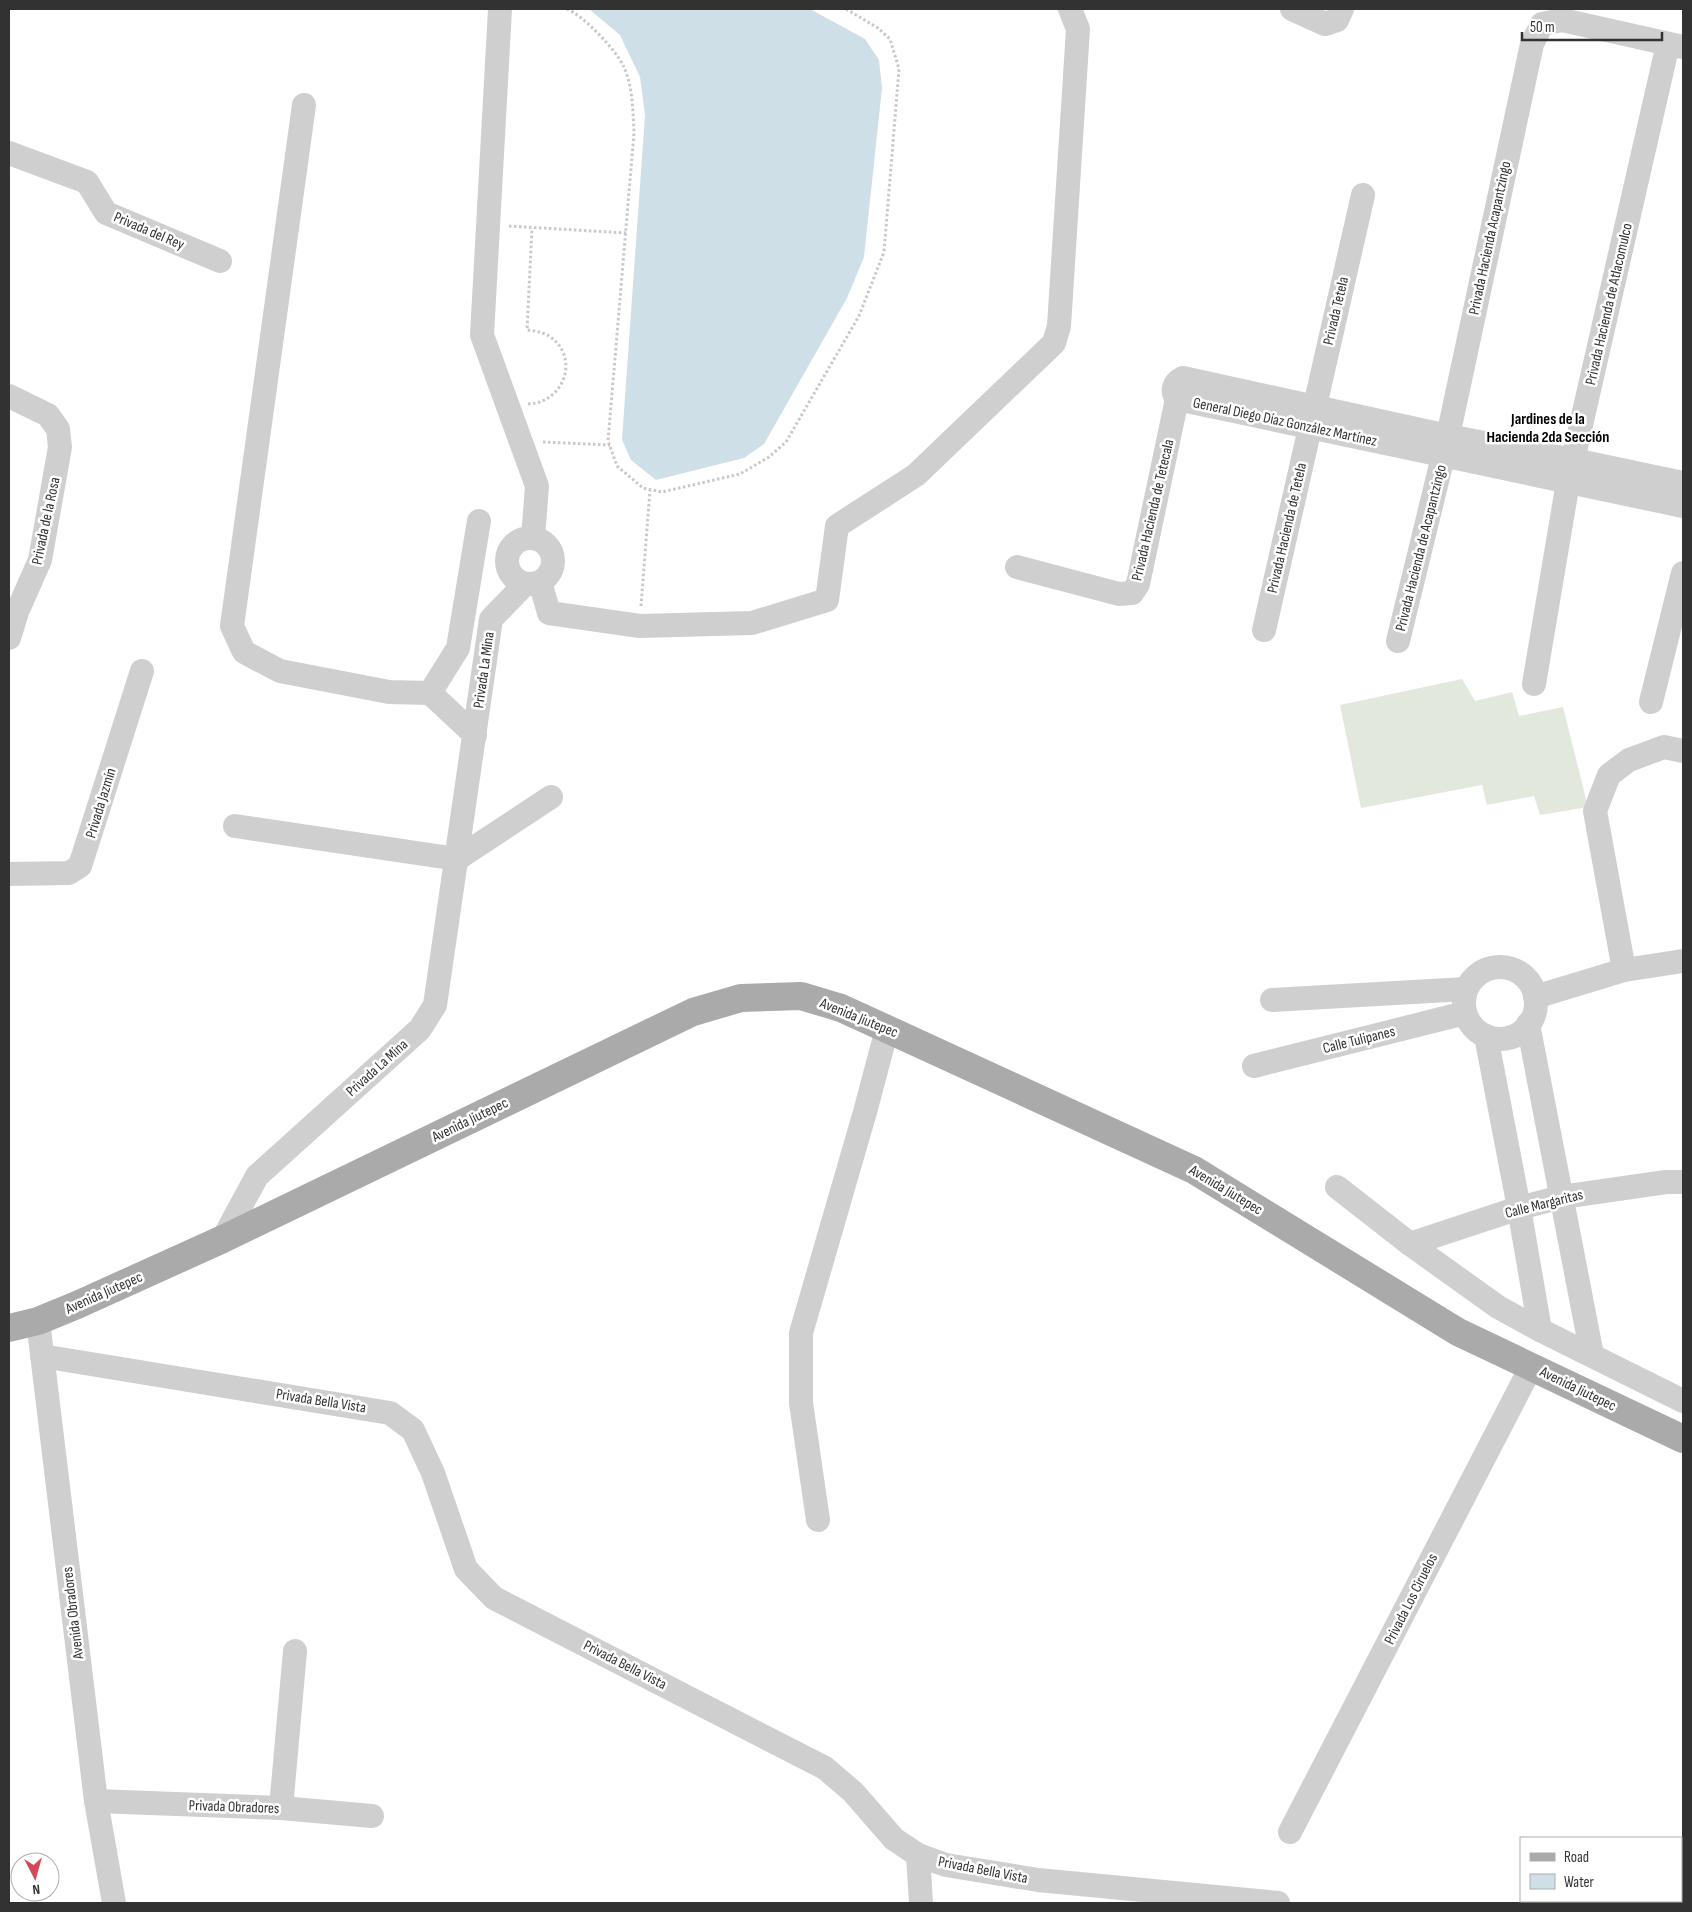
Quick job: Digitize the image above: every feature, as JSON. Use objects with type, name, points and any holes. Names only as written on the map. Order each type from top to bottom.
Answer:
[{"type":"main road","name":"Avenida Jiutepec","points":[[9,1328],[38,1321],[77,1305],[223,1239],[693,1012],[740,998],[801,996],[841,1008],[1194,1170],[1458,1332],[1683,1440]]},
{"type":"street","points":[[500,9],[482,335],[537,486],[533,538]]},
{"type":"street","points":[[532,583],[549,614],[640,626],[752,623],[828,600],[837,526],[916,475],[1054,343],[1059,326],[1078,29],[1070,9]]},
{"type":"street","points":[[1292,9],[1325,24],[1337,20],[1342,9]]},
{"type":"street","name":"Privada Hacienda Acapantzingo","points":[[1446,446],[1532,44],[1542,24],[1562,20],[1676,45]]},
{"type":"street","name":"Privada Hacienda de Atlacomulco","points":[[1534,684],[1571,471],[1676,45]]},
{"type":"street","points":[[304,105],[232,626],[244,652],[280,671],[389,692],[430,693],[475,735]]},
{"type":"street","name":"Privada del Rey","points":[[9,153],[87,182],[106,213],[220,261]]},
{"type":"street","name":"Privada Tetela","points":[[1312,417],[1362,195]]},
{"type":"street","name":"General Diego Díaz González Martínez","points":[[1177,399],[1174,394],[1174,387],[1178,380],[1183,378],[1312,417],[1446,446],[1571,471],[1683,483]]},
{"type":"street","name":"Privada de la Rosa","points":[[9,396],[48,415],[58,429],[60,447],[40,560],[13,612],[9,638]]},
{"type":"street","name":"Privada Hacienda de Tetecala","points":[[1017,567],[1119,594],[1132,593],[1138,584],[1177,399]]},
{"type":"street","name":"Privada Hacienda de Tetela","points":[[1264,630],[1312,417]]},
{"type":"street","name":"Privada Hacienda de Acapantzingo","points":[[1398,641],[1446,446]]},
{"type":"street","name":"General Diego Díaz González Martínez","points":[[1571,471],[1683,506]]},
{"type":"street","points":[[430,693],[458,648],[479,521]]},
{"type":"street","points":[[533,538],[544,542],[552,555],[553,563],[547,577],[532,583],[512,576],[508,570],[507,556],[515,543],[533,538]]},
{"type":"street","points":[[1651,702],[1683,573]]},
{"type":"street","name":"Privada La Mina","points":[[223,1239],[257,1176],[420,1029],[435,1005],[491,619],[532,583]]},
{"type":"street","name":"Privada Jazmín","points":[[9,874],[69,873],[80,866],[142,670]]},
{"type":"street","points":[[1624,970],[1595,811],[1609,775],[1629,760],[1664,747],[1683,751]]},
{"type":"street","points":[[235,826],[457,859],[551,797]]},
{"type":"street","points":[[1535,998],[1624,970],[1683,961]]},
{"type":"street","points":[[1504,967],[1519,972],[1530,983],[1535,998],[1535,1007],[1528,1024],[1522,1031],[1504,1038],[1486,1036],[1477,1031],[1465,1013],[1466,989],[1475,976],[1489,968],[1504,967]]},
{"type":"street","points":[[1272,1000],[1466,989]]},
{"type":"street","name":"Calle Tulipanes","points":[[1254,1066],[1465,1013]]},
{"type":"street","points":[[1528,1024],[1592,1355]]},
{"type":"street","points":[[818,1520],[801,1403],[801,1333],[887,1029]]},
{"type":"street","points":[[1486,1036],[1540,1330]]},
{"type":"street","name":"Calle Margaritas","points":[[1410,1244],[1519,1208],[1562,1197],[1666,1182],[1683,1182]]},
{"type":"street","points":[[1337,1187],[1410,1244],[1498,1307],[1683,1401]]},
{"type":"street","name":"Avenida Obradores","points":[[38,1321],[96,1801],[114,1903]]},
{"type":"street","name":"Privada Bella Vista","points":[[42,1356],[390,1413],[413,1430],[433,1473],[466,1569],[494,1598],[825,1768],[854,1792],[894,1839],[918,1856],[946,1865],[1169,1898],[1278,1903]]},
{"type":"street","name":"Privada Los Ciruelos","points":[[1290,1832],[1531,1367]]},
{"type":"street","points":[[281,1808],[295,1651]]},
{"type":"street","name":"Privada Obradores","points":[[96,1801],[281,1808],[372,1816]]},
{"type":"street","points":[[918,1856],[921,1903]]},
{"type":"path","points":[[567,9],[577,13],[602,37],[624,67],[633,102],[634,133],[608,441],[618,466],[643,488],[662,492],[740,474],[769,458],[786,442],[859,316],[884,252],[899,68],[890,39],[878,28],[846,9]]},
{"type":"path","points":[[488,225],[626,233]]},
{"type":"path","points":[[524,404],[542,402],[552,396],[562,383],[566,366],[564,355],[550,336],[540,331],[527,330],[532,228]]},
{"type":"path","points":[[533,441],[610,445]]},
{"type":"path","points":[[640,626],[650,490]]},
{"type":"shaded area","points":[[1462,679],[1475,701],[1512,692],[1519,716],[1563,707],[1588,807],[1540,815],[1534,796],[1487,805],[1482,785],[1361,808],[1340,705]]},
{"type":"water","points":[[589,9],[810,9],[865,39],[879,60],[882,88],[864,257],[847,298],[764,444],[744,458],[656,480],[631,460],[622,440],[645,115],[640,77],[620,35]]},
{"type":"district","name":"Jardines de la Hacienda 2da Sección","points":[[1548,428]]}]
